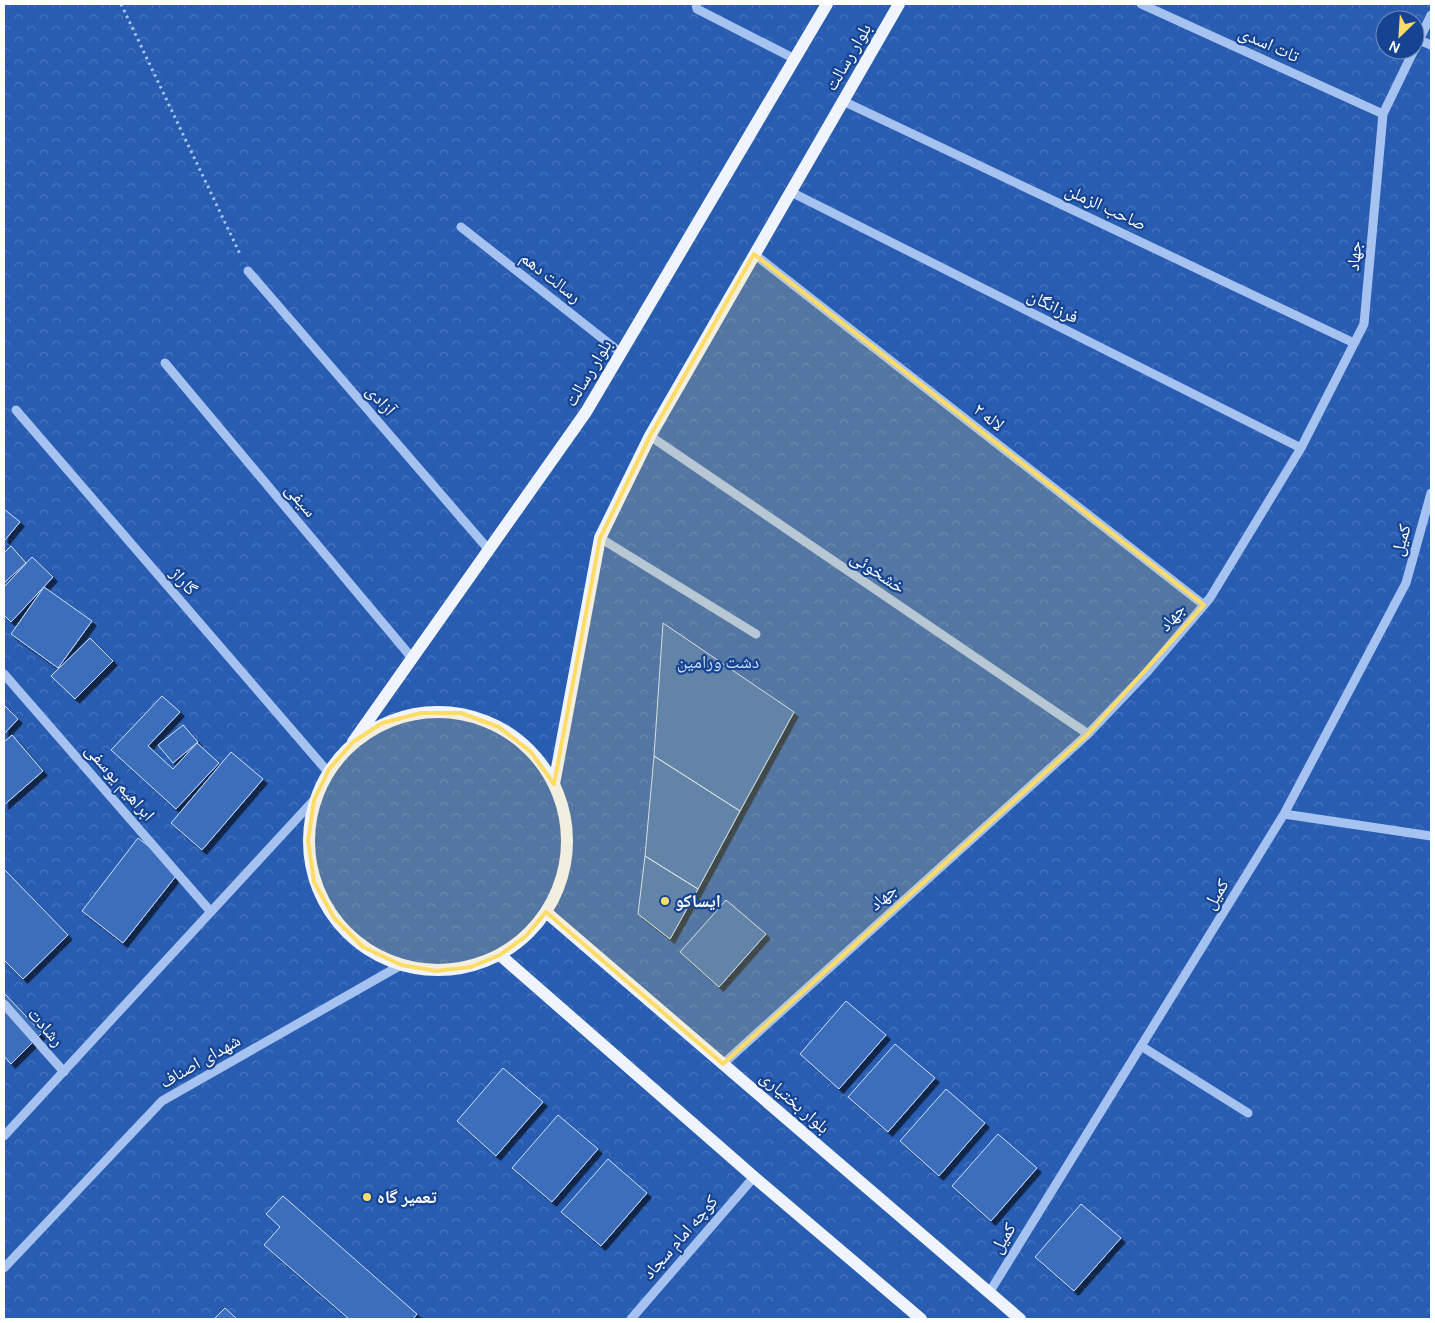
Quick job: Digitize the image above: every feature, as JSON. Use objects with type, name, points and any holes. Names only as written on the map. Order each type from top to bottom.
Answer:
[{"type":"main road","name":"بلوار رسالت","points":[[353,742],[586,412],[826,4]]},
{"type":"main road","name":"بلوار رسالت","points":[[554,784],[600,538],[650,436],[899,4]]},
{"type":"main road","points":[[421,713],[461,714],[499,727],[531,752],[554,784],[565,816],[568,850],[561,882],[546,912],[526,936],[500,955],[471,967],[436,971],[401,965],[363,947],[334,918],[314,882],[308,841],[314,800],[328,772],[353,742],[382,724],[421,713]]},
{"type":"main road","name":"بلوار بختیاری","points":[[546,912],[1020,1319]]},
{"type":"main road","points":[[500,955],[920,1319]]},
{"type":"street","points":[[696,4],[697,9],[795,59]]},
{"type":"street","name":"تات اسدی","points":[[1142,4],[1383,114]]},
{"type":"street","name":"جهاد","points":[[1425,27],[1431,15]]},
{"type":"street","name":"جهاد","points":[[724,1064],[1088,734],[1147,672],[1210,598],[1301,448],[1364,324],[1383,114],[1409,60]]},
{"type":"street","name":"صاحب الزملن","points":[[843,101],[1354,343]]},
{"type":"street","name":"فرزانگان","points":[[791,192],[1301,448]]},
{"type":"street","name":"رسالت دهم","points":[[461,227],[621,353]]},
{"type":"street","name":"لاله ۲","points":[[754,254],[1204,605]]},
{"type":"street","name":"آزادی","points":[[248,271],[489,550]]},
{"type":"street","name":"سیفی","points":[[166,362],[412,658]]},
{"type":"street","name":"گاراژ","points":[[16,410],[328,772]]},
{"type":"street","name":"خشخوئی","points":[[650,436],[1088,734]]},
{"type":"street","name":"کمیل","points":[[989,1292],[1284,814],[1406,583],[1431,493]]},
{"type":"street","points":[[600,538],[756,634]]},
{"type":"street","name":"ابراهیم یوسفی","points":[[4,674],[211,912]]},
{"type":"street","points":[[4,1136],[314,800]]},
{"type":"street","points":[[1284,814],[1431,836]]},
{"type":"street","name":"شهدای اصناف","points":[[4,1268],[162,1101],[401,965]]},
{"type":"street","name":"رشادت","points":[[4,1004],[64,1072]]},
{"type":"street","points":[[1140,1046],[1248,1113]]},
{"type":"street","name":"کوچه امام سجاد","points":[[631,1319],[754,1177]]},
{"type":"path","points":[[122,4],[248,271]]},
{"type":"highlighted area","points":[[754,254],[1204,605],[1088,734],[723,1064],[546,912],[526,936],[500,955],[471,967],[436,971],[401,965],[363,947],[334,918],[314,882],[308,841],[314,800],[329,769],[353,742],[382,723],[421,713],[461,713],[499,727],[531,752],[554,784],[600,538],[650,436]]},
{"type":"green space","name":"دشت ورامین","points":[[4,4],[1431,4],[1431,1319],[4,1319]]},
{"type":"building","points":[[4,509],[20,522],[5,540],[4,539]]},
{"type":"building","points":[[11,546],[26,563],[4,583],[4,553]]},
{"type":"building","points":[[32,557],[53,577],[11,622],[4,615],[4,587]]},
{"type":"building","points":[[44,587],[92,621],[58,668],[11,634]]},
{"type":"building","points":[[663,623],[794,712],[740,811],[654,756]]},
{"type":"building","points":[[90,638],[113,661],[75,699],[51,676]]},
{"type":"building","points":[[162,696],[180,712],[148,746],[173,769],[197,743],[219,763],[176,809],[111,750]]},
{"type":"building","points":[[4,705],[18,719],[4,734]]},
{"type":"building","points":[[183,725],[198,742],[173,763],[158,745]]},
{"type":"building","points":[[12,735],[43,771],[4,805],[4,742]]},
{"type":"building","points":[[231,752],[263,779],[202,850],[171,823]]},
{"type":"building","points":[[654,756],[740,811],[698,889],[645,856]]},
{"type":"building","points":[[138,838],[180,871],[123,943],[82,911]]},
{"type":"building","name":"ایساکو","points":[[645,856],[698,889],[670,939],[638,914]]},
{"type":"building","points":[[4,869],[68,935],[23,979],[4,960]]},
{"type":"building","points":[[726,900],[766,934],[719,987],[680,952]]},
{"type":"building","points":[[4,993],[42,1033],[11,1064],[4,1056]]},
{"type":"building","points":[[846,1001],[886,1035],[839,1089],[800,1054]]},
{"type":"building","points":[[895,1044],[935,1078],[888,1132],[848,1097]]},
{"type":"building","points":[[503,1068],[543,1102],[496,1156],[457,1121]]},
{"type":"building","points":[[946,1089],[985,1123],[939,1176],[900,1141]]},
{"type":"building","points":[[558,1115],[598,1149],[552,1202],[512,1168]]},
{"type":"building","points":[[998,1134],[1037,1168],[991,1221],[952,1186]]},
{"type":"building","points":[[608,1159],[647,1193],[601,1246],[561,1212]]},
{"type":"building","points":[[283,1196],[417,1314],[413,1319],[349,1319],[264,1245],[280,1227],[266,1214]]},
{"type":"building","points":[[1081,1204],[1121,1238],[1074,1291],[1035,1257]]},
{"type":"building","points":[[225,1308],[237,1319],[214,1319]]},
{"type":"place","name":"ایساکو","points":[[665,901]]},
{"type":"place","name":"تعمیر گاه","points":[[367,1197]]}]
